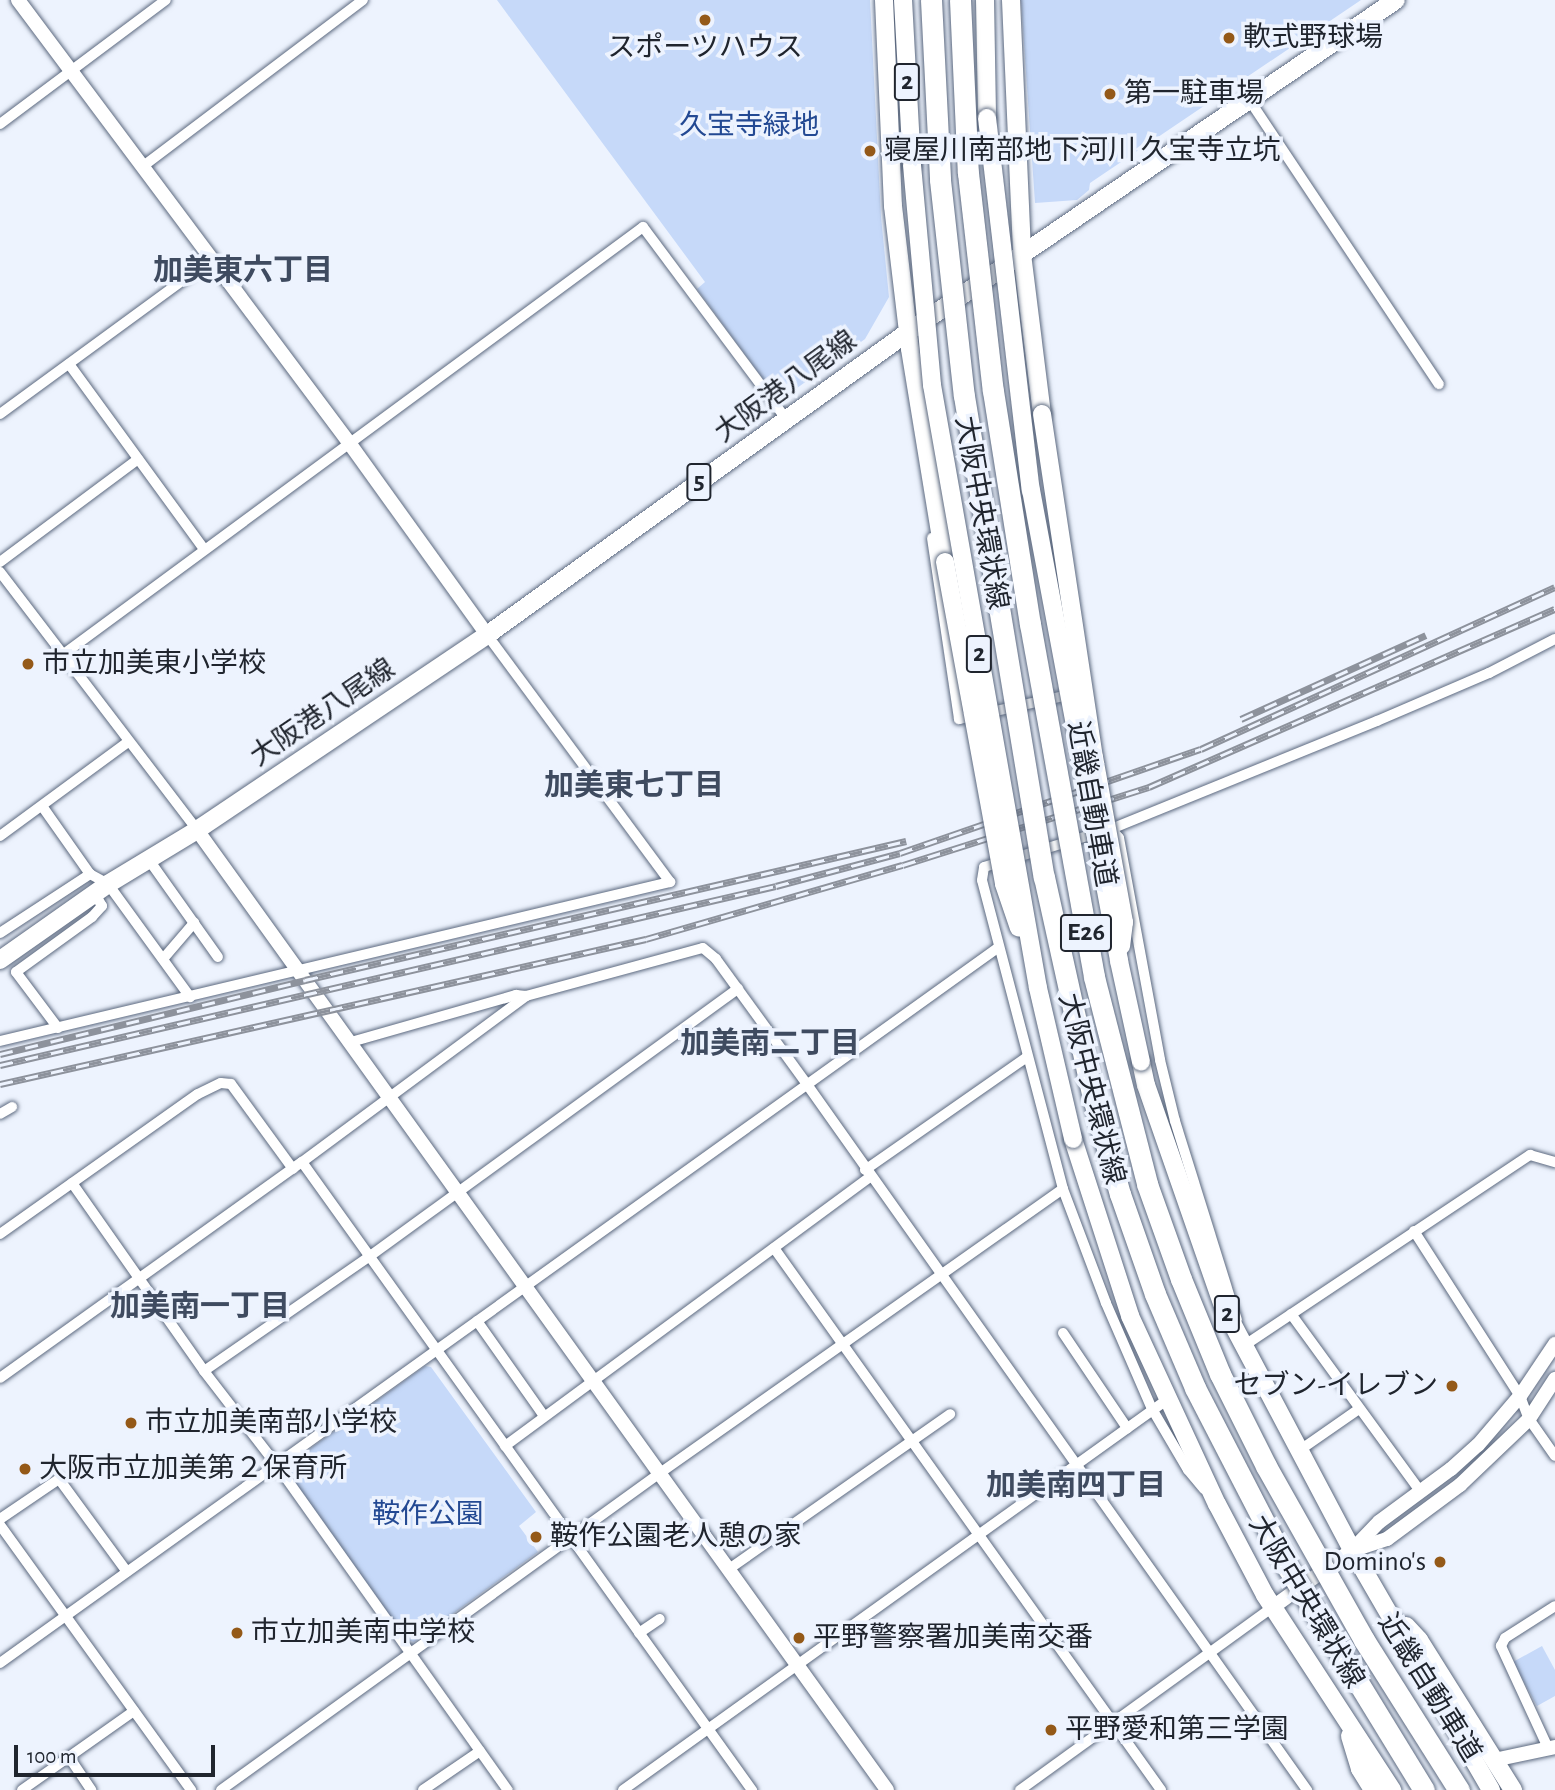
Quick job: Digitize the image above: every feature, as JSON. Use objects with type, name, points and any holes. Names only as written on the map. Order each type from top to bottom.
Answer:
[{"type":"highway","name":"近畿自動車道","points":[[931,0],[940,180],[964,396],[1044,877],[1092,1094],[1120,1194],[1155,1294],[1200,1400],[1288,1568],[1424,1790]]},
{"type":"highway","name":"近畿自動車道","points":[[960,0],[968,173],[993,391],[1033,637],[1092,965],[1147,1184],[1181,1279],[1220,1374],[1266,1466],[1358,1629],[1459,1790]]},
{"type":"main road","name":"2","points":[[884,0],[893,206],[908,332],[945,562],[1004,884],[1038,988]]},
{"type":"main road","name":"大阪中央環状線","points":[[903,0],[912,165],[932,385],[1038,988],[1073,1139],[1130,1316],[1217,1504],[1273,1607],[1392,1790]]},
{"type":"main road","name":"大阪中央環状線","points":[[985,0],[987,118],[1031,490],[1119,961],[1146,1085],[1223,1306],[1352,1550],[1491,1790]]},
{"type":"main road","name":"2","points":[[1011,0],[1022,254],[1042,414],[1094,757],[1124,922],[1119,961]]},
{"type":"main road","name":"大阪港八尾線","points":[[0,960],[102,889],[197,830],[487,635],[908,332],[1248,98],[1396,0]]},
{"type":"main road","name":"大阪中央環状線","points":[[1384,1603],[1419,1640],[1513,1790]]},
{"type":"main road","points":[[1342,1712],[1360,1769],[1373,1790]]},
{"type":"street","points":[[0,1041],[670,882],[349,444],[18,0]]},
{"type":"street","points":[[0,124],[166,0]]},
{"type":"street","points":[[142,167],[363,0]]},
{"type":"street","points":[[1248,98],[1439,384]]},
{"type":"street","points":[[61,656],[643,227],[786,419]]},
{"type":"street","points":[[0,414],[212,259]]},
{"type":"street","points":[[69,364],[204,549]]},
{"type":"street","points":[[925,438],[926,494],[960,719],[1092,690],[1055,462],[1042,414]]},
{"type":"street","points":[[0,562],[138,459]]},
{"type":"street","points":[[0,572],[61,656],[197,830],[527,1284],[887,1790]]},
{"type":"street","points":[[1217,1504],[1188,1470],[1152,1409],[1106,1303],[1063,1189],[982,880],[984,867],[1111,829],[1390,716],[1489,673],[1555,639]]},
{"type":"street","points":[[0,836],[128,742]]},
{"type":"street","points":[[42,806],[90,874],[163,959],[190,997]]},
{"type":"street","points":[[1111,829],[1119,838],[1160,1060],[1175,1121],[1245,1345],[1530,1155],[1555,1162]]},
{"type":"street","points":[[149,860],[218,957]]},
{"type":"street","points":[[0,933],[90,874]]},
{"type":"street","points":[[58,1028],[16,972],[92,917],[103,906],[102,889]]},
{"type":"street","points":[[163,959],[194,923]]},
{"type":"street","points":[[0,1663],[999,947]]},
{"type":"street","points":[[351,1042],[516,995],[526,996],[703,948],[716,959],[806,1083],[1307,1790]]},
{"type":"street","points":[[204,1371],[370,1256],[457,1190],[738,989]]},
{"type":"street","points":[[0,1378],[298,1166],[526,996]]},
{"type":"street","points":[[505,1446],[1027,1057]]},
{"type":"street","points":[[0,1234],[198,1094],[221,1083],[231,1084],[370,1256],[752,1790]]},
{"type":"street","points":[[0,1114],[12,1107]]},
{"type":"street","points":[[72,1183],[204,1371],[276,1464],[508,1790]]},
{"type":"street","points":[[221,1790],[660,1473],[1063,1189]]},
{"type":"street","points":[[1414,1231],[1520,1396],[1529,1419],[1555,1456]]},
{"type":"street","points":[[774,1248],[914,1440],[1161,1790]]},
{"type":"street","points":[[1291,1314],[1421,1492]]},
{"type":"street","points":[[477,1321],[544,1416]]},
{"type":"street","points":[[1063,1333],[1127,1427]]},
{"type":"street","points":[[1020,1790],[1212,1654],[1352,1550],[1379,1522],[1421,1492],[1478,1445],[1520,1396],[1555,1343]]},
{"type":"street","points":[[1352,1550],[1387,1539],[1467,1478],[1549,1399],[1555,1379]]},
{"type":"street","points":[[623,1790],[1168,1399]]},
{"type":"street","points":[[1300,1450],[1359,1409]]},
{"type":"street","points":[[729,1569],[950,1415]]},
{"type":"street","points":[[0,1519],[59,1479],[127,1572]]},
{"type":"street","points":[[0,1525],[191,1790]]},
{"type":"street","points":[[1494,1760],[1552,1749],[1502,1646],[1505,1638],[1555,1606]]},
{"type":"street","points":[[639,1633],[660,1619]]},
{"type":"street","points":[[22,1790],[134,1711]]},
{"type":"street","points":[[424,1790],[480,1751]]},
{"type":"street","points":[[69,1757],[91,1790]]},
{"type":"green space","name":"久宝寺緑地","points":[[497,0],[870,0],[881,217],[889,297],[865,339],[779,401],[697,289],[705,282]]},
{"type":"green space","points":[[1021,0],[1361,0],[1090,183],[1089,190],[1077,200],[1035,203]]},
{"type":"green space","name":"鞍作公園","points":[[425,1366],[431,1367],[536,1512],[519,1526],[538,1552],[414,1642],[405,1639],[286,1471],[286,1466]]},
{"type":"green space","points":[[1542,1646],[1555,1670],[1555,1696],[1537,1706],[1513,1662]]},
{"type":"railway","points":[[0,1065],[776,886],[900,853],[1201,749],[1555,587]]},
{"type":"railway","points":[[0,1084],[646,939],[903,865],[1149,787],[1555,609]]},
{"type":"railway","points":[[1241,719],[1426,635]]},
{"type":"railway","points":[[0,1054],[305,980],[906,841]]},
{"type":"place","name":"スポーツハウス","points":[[705,20]]},
{"type":"place","name":"軟式野球場","points":[[1229,38]]},
{"type":"place","name":"第一駐車場","points":[[1110,94]]},
{"type":"place","name":"寝屋川南部地下河川 久宝寺立坑","points":[[870,151]]},
{"type":"place","name":"市立加美東小学校","points":[[28,664]]},
{"type":"place","name":"セブン-イレブン","points":[[1452,1386]]},
{"type":"place","name":"市立加美南部小学校","points":[[131,1423]]},
{"type":"place","name":"大阪市立加美第２保育所","points":[[25,1469]]},
{"type":"place","name":"鞍作公園老人憩の家","points":[[536,1537]]},
{"type":"place","name":"Domino's","points":[[1440,1562]]},
{"type":"place","name":"市立加美南中学校","points":[[237,1633]]},
{"type":"place","name":"平野警察署加美南交番","points":[[799,1638]]},
{"type":"place","name":"平野愛和第三学園","points":[[1051,1730]]},
{"type":"district","name":"加美東六丁目","points":[[243,271]]},
{"type":"district","name":"加美東七丁目","points":[[634,786]]},
{"type":"district","name":"加美南二丁目","points":[[770,1044]]},
{"type":"district","name":"加美南一丁目","points":[[200,1307]]},
{"type":"district","name":"加美南四丁目","points":[[1076,1486]]}]
